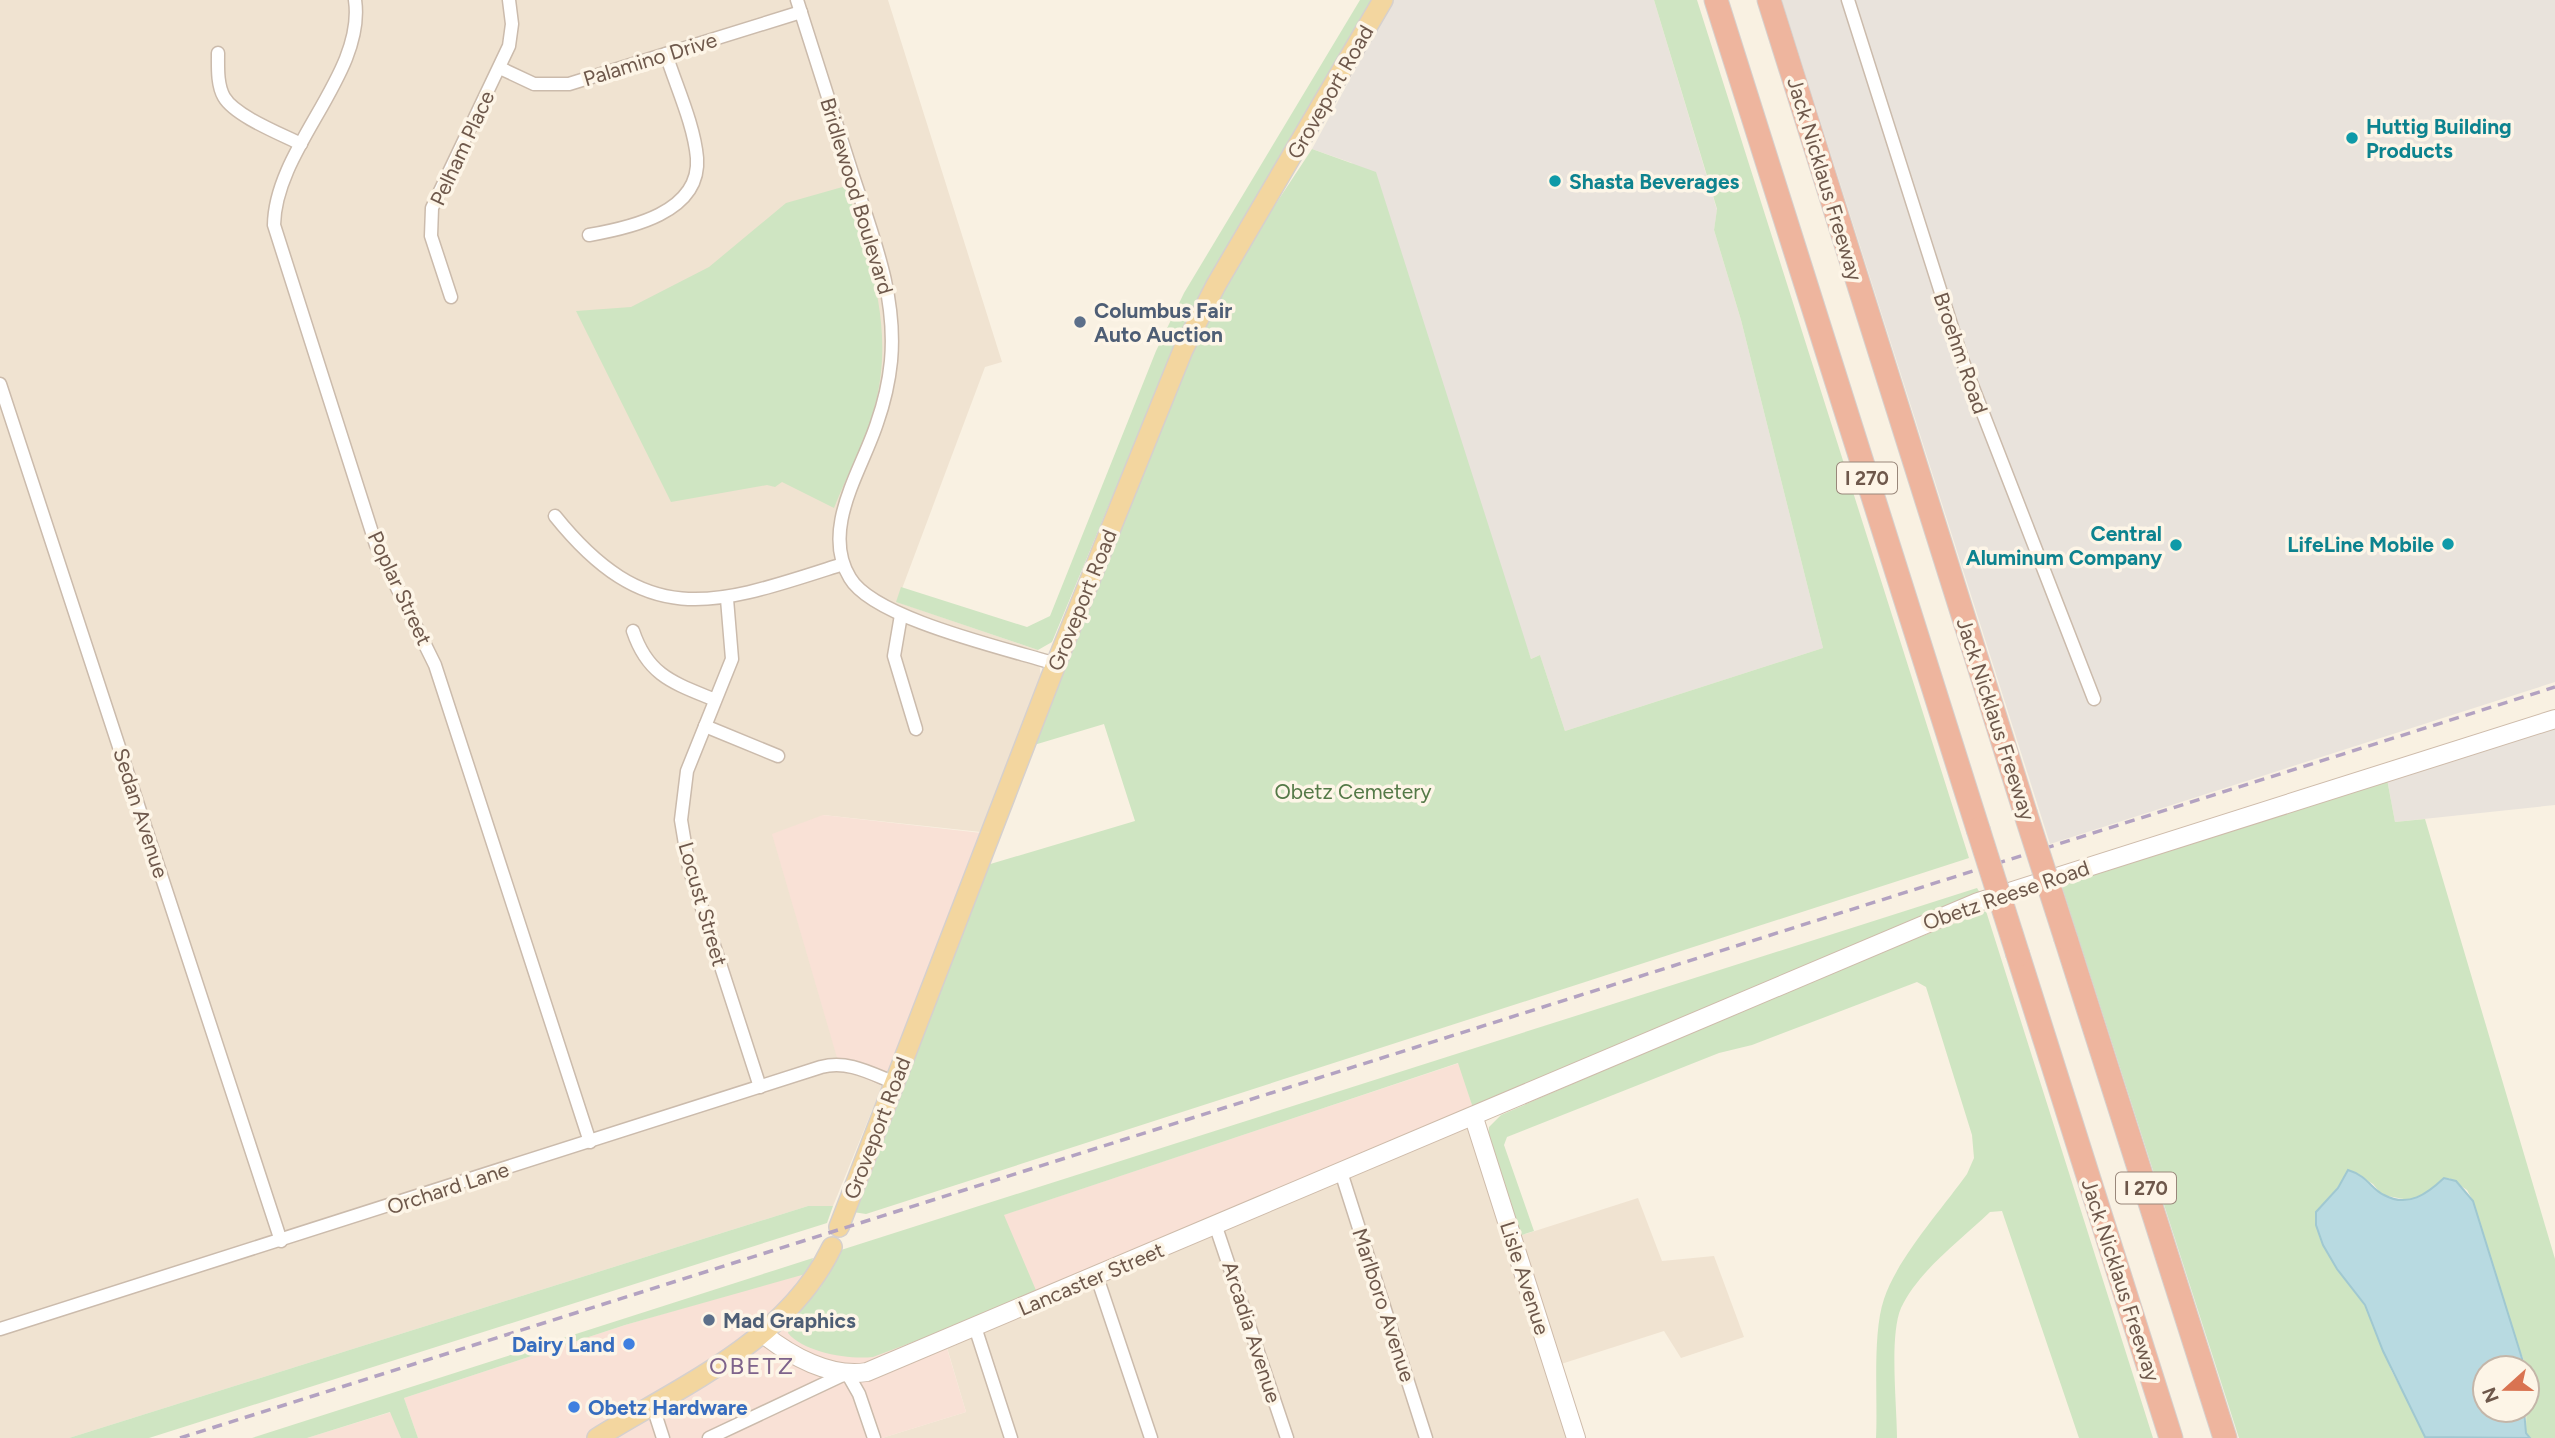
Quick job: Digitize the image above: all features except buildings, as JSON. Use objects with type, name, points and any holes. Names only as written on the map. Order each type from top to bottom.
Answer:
[{"type":"highway","name":"Jack Nicklaus Freeway","points":[[1716,0],[2171,1438]]},
{"type":"highway","name":"Jack Nicklaus Freeway","points":[[1769,0],[2225,1438]]},
{"type":"main road","name":"Groveport Road","points":[[839,1227],[1056,664],[1149,430],[1202,309],[1384,0]]},
{"type":"main road","points":[[597,1438],[763,1334],[808,1289],[832,1247]]},
{"type":"street","name":"Pelham Place","points":[[451,297],[432,236],[432,208],[500,68],[512,34],[509,0]]},
{"type":"street","name":"Broehm Road","points":[[1848,0],[1963,362],[2094,699]]},
{"type":"street","name":"Poplar Street","points":[[357,1],[351,43],[301,144],[274,209],[277,239],[376,545],[435,665],[590,1142]]},
{"type":"street","name":"Palamino Drive","points":[[500,68],[534,84],[558,86],[666,54],[799,6]]},
{"type":"street","name":"Bridlewood Boulevard","points":[[799,6],[881,263],[892,318],[891,364],[886,388],[877,422],[840,524],[843,564],[860,592],[901,615],[1056,664]]},
{"type":"street","points":[[218,53],[219,80],[224,98],[235,109],[301,144]]},
{"type":"street","points":[[589,235],[626,229],[670,208],[688,192],[693,182],[697,170],[695,146],[666,54]]},
{"type":"street","name":"Sedan Avenue","points":[[0,384],[281,1241]]},
{"type":"street","points":[[555,516],[596,563],[633,585],[670,596],[727,599],[843,564]]},
{"type":"street","name":"Locust Street","points":[[727,599],[732,659],[687,771],[682,795],[684,844],[760,1087]]},
{"type":"street","points":[[901,615],[894,656],[916,729]]},
{"type":"street","points":[[633,631],[646,662],[658,673],[715,700]]},
{"type":"street","name":"Obetz Reese Road","points":[[1474,1118],[1892,936],[1978,902],[2555,719]]},
{"type":"street","points":[[705,726],[778,756]]},
{"type":"street","name":"Orchard Lane","points":[[0,1329],[835,1063],[851,1065],[895,1083]]},
{"type":"street","name":"Lancaster Street","points":[[709,1438],[846,1373],[867,1372],[1474,1118]]},
{"type":"street","name":"Lisle Avenue","points":[[1474,1118],[1576,1438]]},
{"type":"street","name":"Marlboro Avenue","points":[[1341,1172],[1426,1438]]},
{"type":"street","name":"Arcadia Avenue","points":[[1216,1227],[1287,1438]]},
{"type":"street","points":[[1097,1277],[1151,1438]]},
{"type":"street","points":[[975,1327],[1011,1438]]},
{"type":"street","points":[[763,1334],[796,1357],[846,1373],[859,1394],[874,1438]]},
{"type":"street","points":[[652,1404],[663,1438]]},
{"type":"shaded area","points":[[0,0],[888,0],[1002,362],[985,367],[897,602],[1038,650],[1041,678],[981,832],[823,815],[840,1068],[882,1086],[833,1206],[808,1206],[69,1438],[0,1438]]},
{"type":"shaded area","points":[[1393,0],[1654,0],[1717,210],[1714,230],[1741,320],[1823,648],[1565,731],[1540,655],[1531,659],[1352,163],[1312,149]]},
{"type":"shaded area","points":[[1782,0],[2555,0],[2555,682],[2050,844]]},
{"type":"shaded area","points":[[2555,726],[2555,805],[2395,822],[2387,779]]},
{"type":"shaded area","points":[[823,815],[999,835],[899,1093],[840,1068],[772,834]]},
{"type":"shaded area","points":[[1459,1063],[1474,1111],[943,1335],[966,1412],[882,1438],[418,1438],[404,1398],[625,1325],[1003,1215]]},
{"type":"shaded area","points":[[1474,1111],[1516,1237],[1638,1198],[1662,1261],[1714,1256],[1744,1337],[1681,1358],[1664,1331],[1558,1365],[1580,1438],[882,1438],[966,1412],[943,1334]]},
{"type":"shaded area","points":[[391,1412],[401,1438],[307,1438]]},
{"type":"green space","points":[[1360,0],[1373,0],[1160,382],[1052,642],[1038,650],[896,602],[901,587],[1027,627],[1050,616],[1156,351],[1184,293]]},
{"type":"green space","name":"Obetz Cemetery","points":[[1654,0],[1697,0],[1969,858],[866,1214],[853,1212],[987,865],[1135,821],[1104,724],[1034,745],[1186,358],[1234,267],[1312,149],[1376,172],[1531,659],[1540,655],[1565,731],[1823,648],[1741,320],[1714,230],[1717,209]]},
{"type":"green space","points":[[846,186],[871,268],[881,323],[882,351],[874,409],[834,508],[782,482],[775,487],[767,485],[671,502],[576,311],[631,307],[709,267],[786,203]]},
{"type":"green space","points":[[2387,779],[2395,822],[2425,819],[2555,1259],[2555,1438],[2530,1438],[2526,1433],[2526,1424],[2541,1424],[2541,1354],[2521,1354],[2473,1201],[2467,1190],[2449,1178],[2429,1193],[2409,1200],[2382,1195],[2373,1184],[2352,1171],[2316,1212],[2316,1225],[2323,1245],[2337,1269],[2365,1305],[2392,1372],[2427,1438],[2239,1438],[2061,884]]},
{"type":"green space","points":[[1977,888],[1980,893],[1474,1111],[1458,1063],[1004,1215],[1038,1295],[873,1357],[852,1357],[815,1350],[795,1340],[788,1333],[792,1318],[820,1288],[841,1250]]},
{"type":"green space","points":[[1986,911],[2153,1438],[2079,1438],[2002,1211],[1990,1212],[1941,1256],[1918,1281],[1901,1308],[1897,1320],[1894,1353],[1897,1438],[1876,1438],[1878,1330],[1884,1299],[1909,1251],[1967,1174],[1974,1158],[1972,1135],[1926,987],[1917,982],[1752,1045],[1719,1053],[1507,1137],[1504,1145],[1534,1231],[1516,1237],[1488,1138],[1489,1127],[1501,1115],[1823,975]]},
{"type":"green space","points":[[808,1206],[833,1206],[827,1223],[149,1438],[69,1438]]},
{"type":"green space","points":[[813,1258],[809,1273],[625,1325],[404,1398],[418,1438],[401,1438],[390,1412],[307,1438],[252,1438]]},
{"type":"water","points":[[2348,1170],[2393,1199],[2409,1200],[2424,1194],[2444,1178],[2456,1181],[2473,1201],[2521,1354],[2471,1354],[2471,1424],[2525,1424],[2526,1433],[2530,1438],[2425,1437],[2383,1351],[2365,1305],[2337,1269],[2323,1245],[2316,1225],[2316,1212],[2338,1188]]},
{"type":"railway","points":[[180,1438],[2555,687]]},
{"type":"place","name":"Huttig Building Products","points":[[2352,138]]},
{"type":"place","name":"Shasta Beverages","points":[[1555,181]]},
{"type":"place","name":"Columbus Fair Auto Auction","points":[[1080,322]]},
{"type":"place","name":"LifeLine Mobile","points":[[2448,544]]},
{"type":"place","name":"Central Aluminum Company","points":[[2176,545]]},
{"type":"place","name":"Mad Graphics","points":[[709,1320]]},
{"type":"place","name":"Dairy Land","points":[[629,1344]]},
{"type":"place","name":"Obetz Hardware","points":[[574,1407]]},
{"type":"district","name":"OBETZ","points":[[752,1365]]}]
